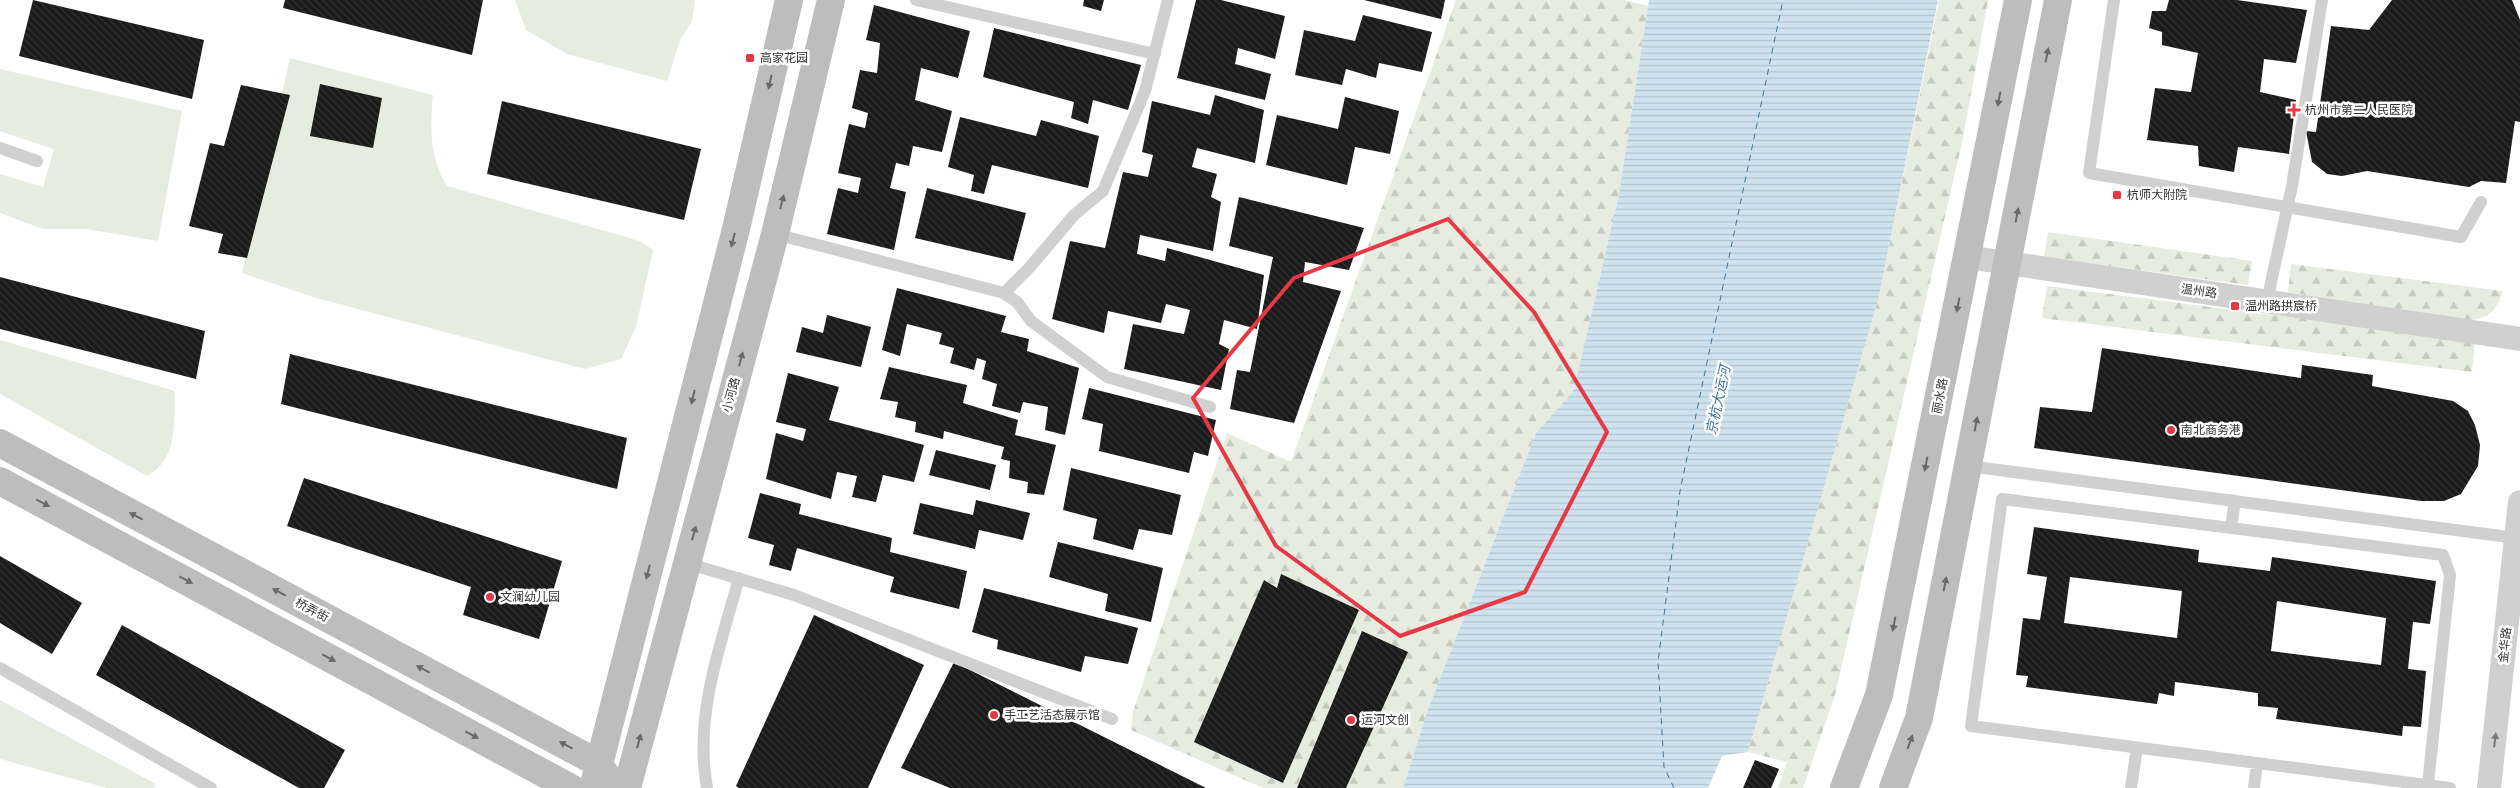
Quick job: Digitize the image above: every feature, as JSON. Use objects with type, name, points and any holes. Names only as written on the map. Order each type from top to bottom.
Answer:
[{"type":"main road","points":[[596,775],[736,229],[789,0]]},
{"type":"main road","name":"小河路","points":[[627,788],[775,234],[832,0]]},
{"type":"main road","name":"丽水路","points":[[1844,788],[1879,695],[2018,0]]},
{"type":"main road","points":[[1893,788],[1918,718],[2058,0]]},
{"type":"main road","name":"桥弄街","points":[[0,443],[596,775],[614,788]]},
{"type":"main road","points":[[0,481],[571,788]]},
{"type":"street","name":"温州路","points":[[1967,257],[2520,338]]},
{"type":"street","name":"金华路","points":[[2489,788],[2520,502]]},
{"type":"lane","points":[[916,0],[1155,54]]},
{"type":"lane","points":[[1004,293],[1030,267],[1074,215],[1103,191],[1145,91],[1168,0]]},
{"type":"lane","points":[[2114,0],[2089,173],[2461,236],[2481,202]]},
{"type":"lane","points":[[2267,301],[2287,208],[2322,0]]},
{"type":"lane","points":[[0,148],[37,161]]},
{"type":"lane","points":[[775,234],[1004,293],[1017,302],[1031,321],[1108,377],[1210,407]]},
{"type":"lane","points":[[1968,466],[2516,538]]},
{"type":"lane","points":[[2428,784],[2450,575],[2443,555],[2002,498],[1971,726],[2450,788]]},
{"type":"lane","points":[[2230,528],[2235,501]]},
{"type":"lane","points":[[686,562],[794,595],[1112,719]]},
{"type":"lane","points":[[707,788],[702,736],[706,700],[739,578]]},
{"type":"lane","points":[[0,668],[211,788]]},
{"type":"lane","points":[[2131,788],[2137,748]]},
{"type":"lane","points":[[2254,788],[2256,763]]},
{"type":"highlighted area","points":[[1448,219],[1534,312],[1607,432],[1525,592],[1400,636],[1276,546],[1193,398],[1294,278]]},
{"type":"green space","points":[[515,0],[695,0],[692,21],[680,40],[667,81],[567,54],[526,30]]},
{"type":"green space","points":[[1456,0],[1623,0],[1648,6],[1619,194],[1574,390],[1536,433],[1427,712],[1403,788],[1263,788],[1131,730],[1133,712],[1227,433],[1291,462]]},
{"type":"green space","points":[[1939,0],[1988,0],[1963,138],[1835,695],[1803,788],[1778,788],[1787,762],[1748,752],[1879,296]]},
{"type":"green space","points":[[290,58],[433,95],[432,142],[437,164],[447,186],[640,241],[653,250],[636,327],[621,359],[585,369],[320,299],[242,273]]},
{"type":"green space","points":[[0,69],[182,111],[158,241],[86,229],[43,229],[0,213],[0,174],[43,187],[54,149],[0,131]]},
{"type":"green space","points":[[2048,232],[2252,261],[2248,285],[2044,257]]},
{"type":"green space","points":[[2291,264],[2503,291],[2493,311],[2489,314],[2478,319],[2462,321],[2288,292]]},
{"type":"green space","points":[[2047,286],[2475,341],[2472,372],[2042,318]]},
{"type":"green space","points":[[0,340],[175,391],[174,427],[169,450],[164,460],[157,469],[147,476],[0,394]]},
{"type":"green space","points":[[0,700],[156,784],[154,788],[107,788],[0,759]]},
{"type":"water","name":"京杭大运河","points":[[1649,0],[1938,0],[1879,296],[1748,752],[1722,756],[1708,788],[1403,788],[1427,712],[1536,433],[1574,390],[1619,194]]},
{"type":"building","points":[[33,0],[204,40],[192,99],[19,56]]},
{"type":"building","points":[[285,0],[483,0],[472,55],[283,8]]},
{"type":"building","points":[[1084,0],[1104,0],[1101,11],[1083,6]]},
{"type":"building","points":[[1196,0],[1221,0],[1285,16],[1275,59],[1238,48],[1235,64],[1271,74],[1265,100],[1177,78]]},
{"type":"building","points":[[1364,0],[1445,0],[1441,19]]},
{"type":"building","points":[[2169,0],[2237,0],[2307,10],[2296,63],[2264,59],[2260,92],[2296,100],[2289,154],[2238,147],[2234,172],[2199,166],[2198,146],[2147,140],[2155,88],[2191,92],[2198,53],[2162,45],[2162,32],[2149,28],[2152,11],[2166,11]]},
{"type":"building","points":[[2392,0],[2512,0],[2520,20],[2520,122],[2515,121],[2506,183],[2481,181],[2469,187],[2367,171],[2342,176],[2327,174],[2312,162],[2306,131],[2316,132],[2331,26],[2369,30]]},
{"type":"building","points":[[874,5],[970,31],[958,78],[921,68],[915,100],[952,111],[942,152],[913,146],[909,166],[896,163],[890,188],[906,192],[894,250],[827,234],[838,188],[858,193],[861,178],[838,173],[849,124],[865,128],[868,113],[852,108],[860,70],[877,73],[880,43],[866,40]]},
{"type":"building","points":[[1363,15],[1432,32],[1422,72],[1379,63],[1376,78],[1346,69],[1342,85],[1295,75],[1304,30],[1355,41]]},
{"type":"building","points":[[994,28],[1141,65],[1128,110],[1093,100],[1088,124],[1071,118],[1074,102],[983,77]]},
{"type":"building","points":[[320,84],[382,98],[373,148],[310,136]]},
{"type":"building","points":[[241,85],[290,95],[247,258],[218,253],[223,234],[189,226],[210,143],[224,146]]},
{"type":"building","points":[[1215,95],[1264,110],[1255,163],[1197,148],[1192,167],[1217,174],[1211,197],[1221,202],[1213,251],[1140,235],[1137,254],[1165,261],[1167,248],[1264,275],[1257,329],[1224,320],[1219,344],[1229,349],[1221,390],[1124,369],[1133,324],[1184,334],[1190,310],[1166,304],[1161,323],[1108,311],[1104,333],[1052,319],[1070,241],[1105,248],[1123,172],[1148,177],[1153,155],[1142,152],[1152,101],[1210,115]]},
{"type":"building","points":[[1345,97],[1399,111],[1390,154],[1355,147],[1347,185],[1266,165],[1277,115],[1338,129]]},
{"type":"building","points":[[502,101],[701,149],[684,220],[487,174]]},
{"type":"building","points":[[960,117],[1036,136],[1041,120],[1099,136],[1088,188],[992,165],[984,194],[971,191],[974,175],[948,167]]},
{"type":"building","points":[[927,188],[1026,213],[1013,261],[915,238]]},
{"type":"building","points":[[1239,197],[1364,228],[1349,270],[1305,262],[1303,282],[1341,291],[1294,423],[1230,409],[1237,370],[1250,372],[1273,257],[1229,246]]},
{"type":"building","points":[[0,277],[205,331],[196,379],[0,329]]},
{"type":"building","points":[[897,288],[1006,316],[1001,332],[1029,339],[1027,351],[1079,368],[1065,435],[1045,430],[1048,407],[1023,402],[1020,413],[992,406],[997,384],[982,379],[986,361],[977,358],[974,370],[950,363],[954,348],[939,344],[942,333],[907,324],[900,356],[882,350]]},
{"type":"building","points":[[827,315],[871,327],[861,367],[796,352],[802,327],[823,333]]},
{"type":"building","points":[[2102,348],[2301,378],[2302,365],[2373,375],[2372,386],[2453,401],[2468,411],[2475,425],[2480,445],[2478,466],[2461,494],[2444,501],[2421,501],[2034,448],[2040,407],[2092,412]]},
{"type":"building","points":[[290,354],[627,438],[617,489],[281,404]]},
{"type":"building","points":[[889,367],[967,385],[963,403],[1018,420],[1015,435],[1056,445],[1044,495],[1027,493],[1028,482],[1009,478],[1010,461],[1001,459],[1004,447],[944,431],[943,439],[915,432],[916,422],[895,417],[898,402],[880,399]]},
{"type":"building","points":[[788,373],[839,387],[829,420],[924,445],[914,482],[883,475],[876,502],[852,497],[857,476],[837,472],[831,499],[766,479],[776,433],[803,441],[806,429],[776,422]]},
{"type":"building","points":[[1089,388],[1216,420],[1208,456],[1194,452],[1189,473],[1099,451],[1103,424],[1082,419]]},
{"type":"building","points":[[936,450],[996,465],[990,490],[929,475]]},
{"type":"building","points":[[1071,468],[1181,495],[1172,535],[1139,529],[1133,550],[1093,539],[1097,519],[1063,510]]},
{"type":"building","points":[[304,478],[562,561],[539,639],[463,615],[471,587],[287,526]]},
{"type":"building","points":[[760,493],[801,504],[799,514],[892,538],[890,552],[967,571],[959,609],[890,592],[894,577],[797,548],[791,571],[769,565],[774,545],[748,538]]},
{"type":"building","points":[[976,500],[1030,513],[1023,540],[979,530],[975,549],[913,534],[920,503],[973,515]]},
{"type":"building","points":[[2034,527],[2199,550],[2198,562],[2270,571],[2272,557],[2436,581],[2430,624],[2413,622],[2408,669],[2426,671],[2421,727],[2403,726],[2402,736],[2276,719],[2278,708],[2258,706],[2258,693],[2175,682],[2174,696],[2159,693],[2157,704],[2026,687],[2028,676],[2016,675],[2023,618],[2040,620],[2047,577],[2027,574]],"holes":[[[2070,577],[2182,591],[2177,638],[2064,623]],[[2277,601],[2386,618],[2381,665],[2271,651]]]},
{"type":"building","points":[[1058,542],[1163,568],[1151,622],[1105,611],[1108,594],[1049,577]]},
{"type":"building","points":[[0,556],[82,603],[52,654],[0,623]]},
{"type":"building","points":[[1281,574],[1359,610],[1283,783],[1194,742],[1264,580],[1277,588]]},
{"type":"building","points":[[984,588],[1138,628],[1128,664],[1085,656],[1081,672],[997,649],[998,640],[972,632]]},
{"type":"building","points":[[814,615],[924,665],[868,788],[739,788],[736,786]]},
{"type":"building","points":[[122,625],[345,750],[324,788],[299,788],[96,675]]},
{"type":"building","name":"运河文创","points":[[1362,631],[1408,652],[1346,788],[1297,788]]},
{"type":"building","name":"手工艺活态展示馆","points":[[954,662],[1206,788],[950,788],[901,768]]},
{"type":"building","points":[[1755,760],[1779,769],[1771,788],[1743,788]]},
{"type":"ferry route","points":[[1674,788],[1664,767],[1658,662],[1680,491],[1783,0]]},
{"type":"place","name":"高家花园","points":[[750,58]]},
{"type":"place","name":"杭州市第二人民医院","points":[[2294,110]]},
{"type":"place","name":"杭师大附院","points":[[2117,195]]},
{"type":"place","name":"温州路拱宸桥","points":[[2235,306]]},
{"type":"place","name":"南北商务港","points":[[2171,430]]},
{"type":"place","name":"文澜幼儿园","points":[[490,597]]},
{"type":"place","name":"手工艺活态展示馆","points":[[994,715]]},
{"type":"place","name":"运河文创","points":[[1351,720]]}]
